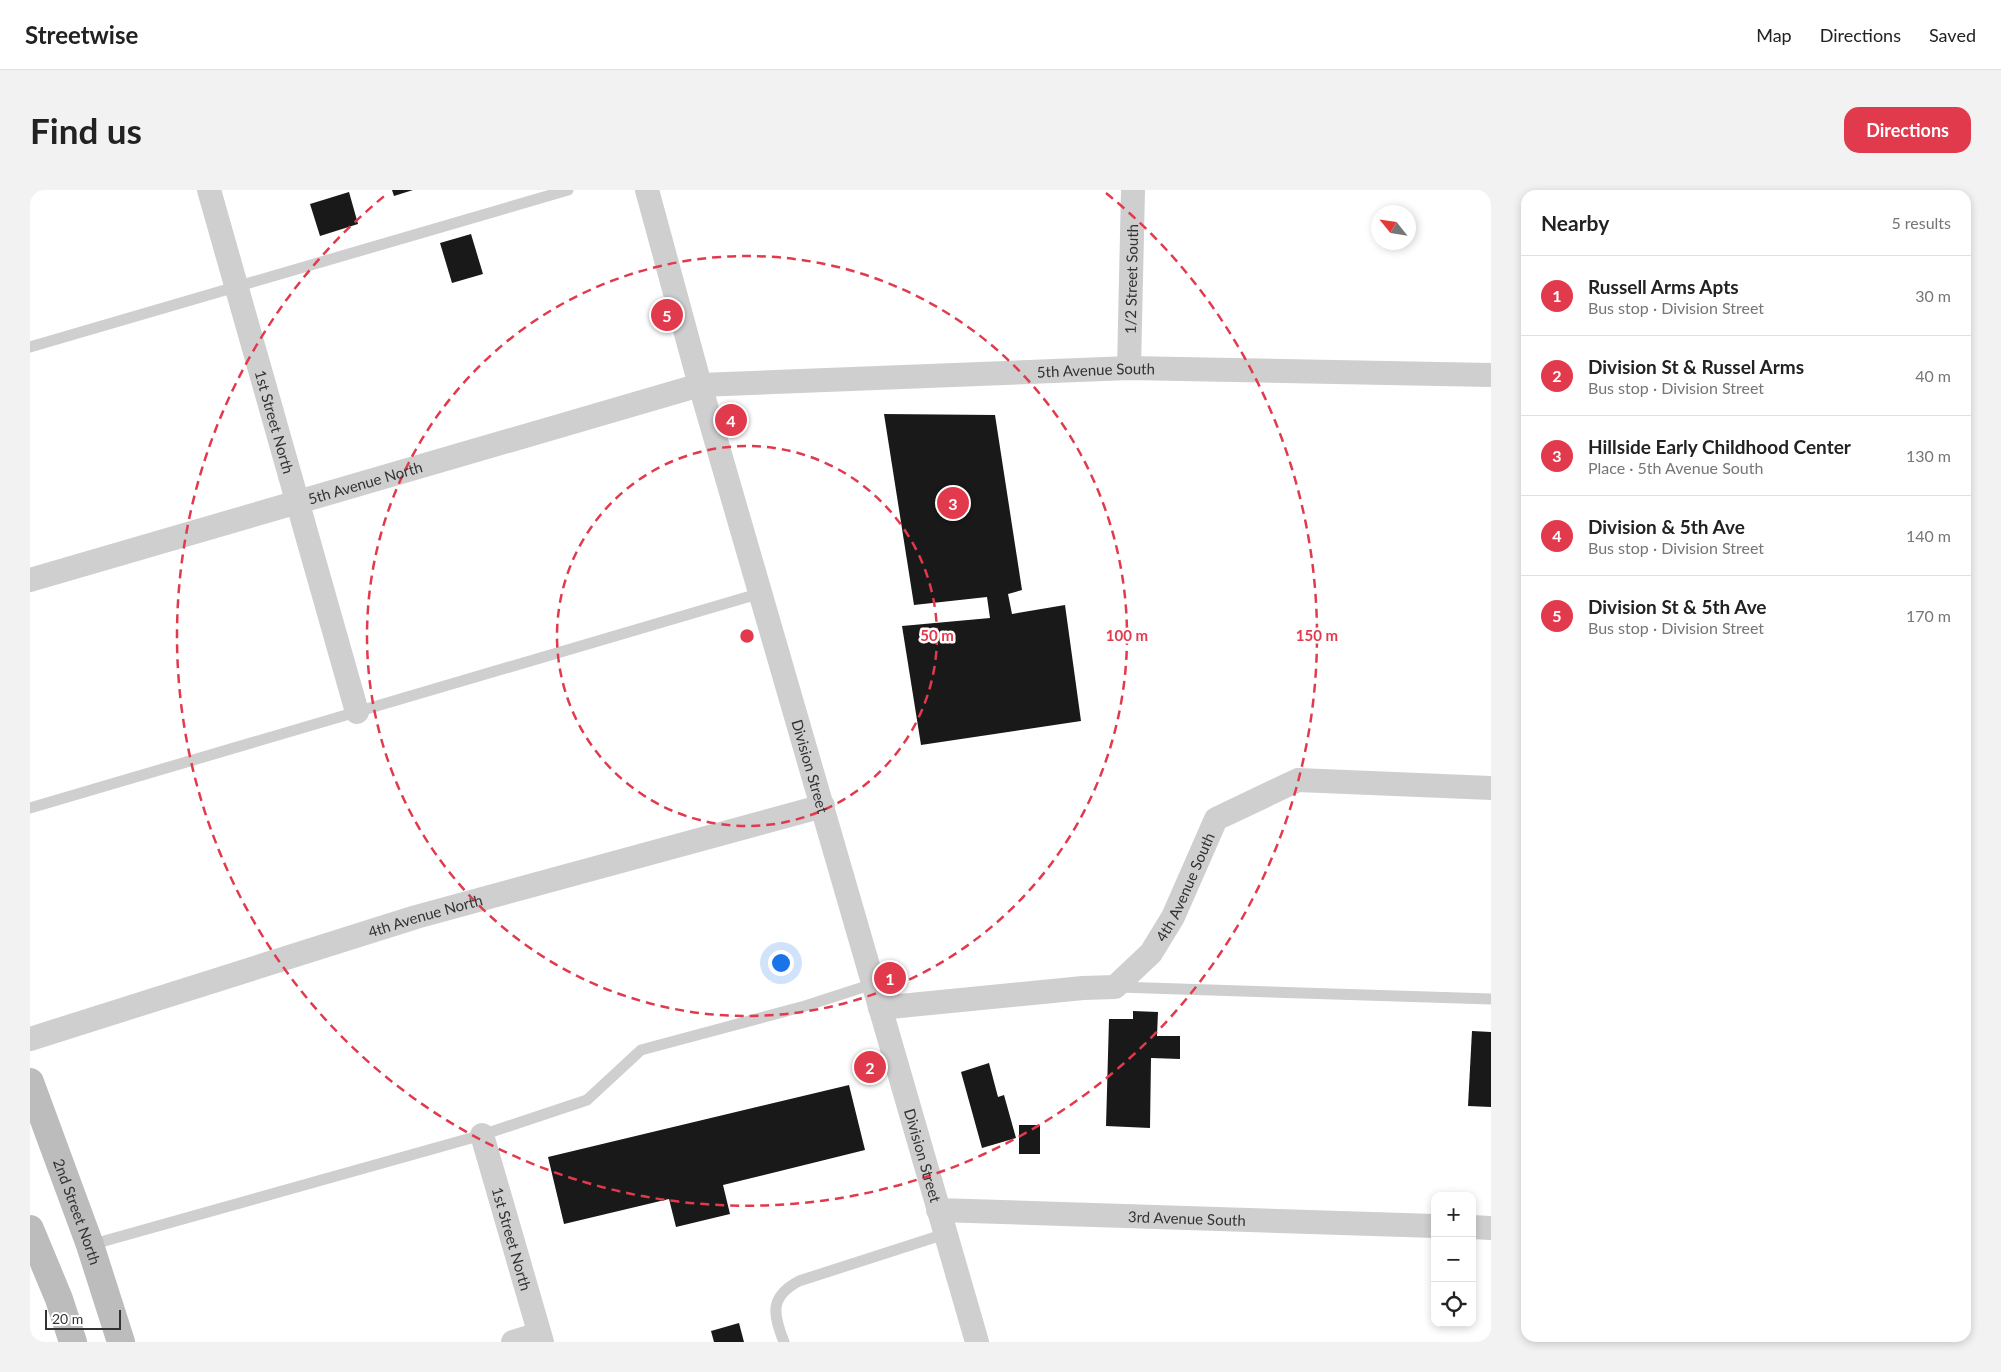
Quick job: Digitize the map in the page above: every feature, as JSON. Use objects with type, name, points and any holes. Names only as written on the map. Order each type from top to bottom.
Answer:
[{"type":"main road","name":"2nd Street North","points":[[30,1082],[90,1245],[121,1342]]},
{"type":"main road","points":[[30,1229],[35,1258],[59,1299],[73,1342]]},
{"type":"street","name":"1st Street North","points":[[209,190],[357,712]]},
{"type":"street","name":"Division Street","points":[[647,190],[700,385],[938,1210],[978,1342]]},
{"type":"street","name":"1/2 Street South","points":[[1130,368],[1133,190]]},
{"type":"street","name":"5th Avenue South","points":[[700,385],[1130,368],[1491,375]]},
{"type":"street","name":"5th Avenue North","points":[[30,580],[700,385]]},
{"type":"street","name":"4th Avenue South","points":[[1115,987],[1151,953],[1173,917],[1216,819],[1298,780],[1491,788]]},
{"type":"street","name":"4th Avenue North","points":[[30,1039],[416,916],[823,806]]},
{"type":"street","points":[[880,1008],[1083,988],[1115,987]]},
{"type":"street","name":"1st Street North","points":[[482,1135],[540,1338]]},
{"type":"street","name":"3rd Avenue South","points":[[938,1210],[1431,1226]]},
{"type":"street","points":[[1476,1227],[1491,1228]]},
{"type":"street","points":[[513,1342],[540,1338]]},
{"type":"lane","points":[[30,347],[568,190]]},
{"type":"lane","points":[[30,808],[761,593]]},
{"type":"lane","points":[[90,1245],[482,1135],[587,1100],[641,1050],[805,1006],[873,984]]},
{"type":"lane","points":[[1115,987],[1491,999]]},
{"type":"lane","points":[[784,1342],[776,1315],[775,1304],[788,1287],[799,1281],[945,1234]]},
{"type":"building","points":[[392,190],[413,190],[394,196]]},
{"type":"building","points":[[349,192],[358,224],[320,236],[310,204]]},
{"type":"building","points":[[471,234],[483,274],[452,283],[440,243]]},
{"type":"building","points":[[884,414],[995,415],[1022,590],[1008,594],[1012,614],[1065,605],[1081,721],[921,745],[902,626],[990,618],[987,597],[914,605]]},
{"type":"building","points":[[1133,1011],[1158,1012],[1157,1036],[1180,1036],[1180,1059],[1151,1058],[1150,1128],[1106,1126],[1109,1019],[1133,1019]]},
{"type":"building","points":[[1472,1031],[1491,1032],[1491,1107],[1468,1106]]},
{"type":"building","points":[[989,1063],[998,1097],[1004,1095],[1016,1138],[982,1148],[961,1072]]},
{"type":"building","points":[[849,1085],[865,1150],[723,1185],[730,1214],[676,1227],[669,1199],[564,1224],[548,1157]]},
{"type":"building","points":[[1019,1125],[1040,1125],[1040,1154],[1019,1154]]},
{"type":"building","points":[[739,1323],[744,1342],[714,1342],[711,1331]]},
{"type":"place","name":"Division St & 5th Ave","points":[[667,315]]},
{"type":"place","name":"Division & 5th Ave","points":[[731,420]]},
{"type":"place","name":"Hillside Early Childhood Center","points":[[953,503]]},
{"type":"place","name":"Russell Arms Apts","points":[[890,978]]},
{"type":"place","name":"Division St & Russel Arms","points":[[870,1067]]}]
